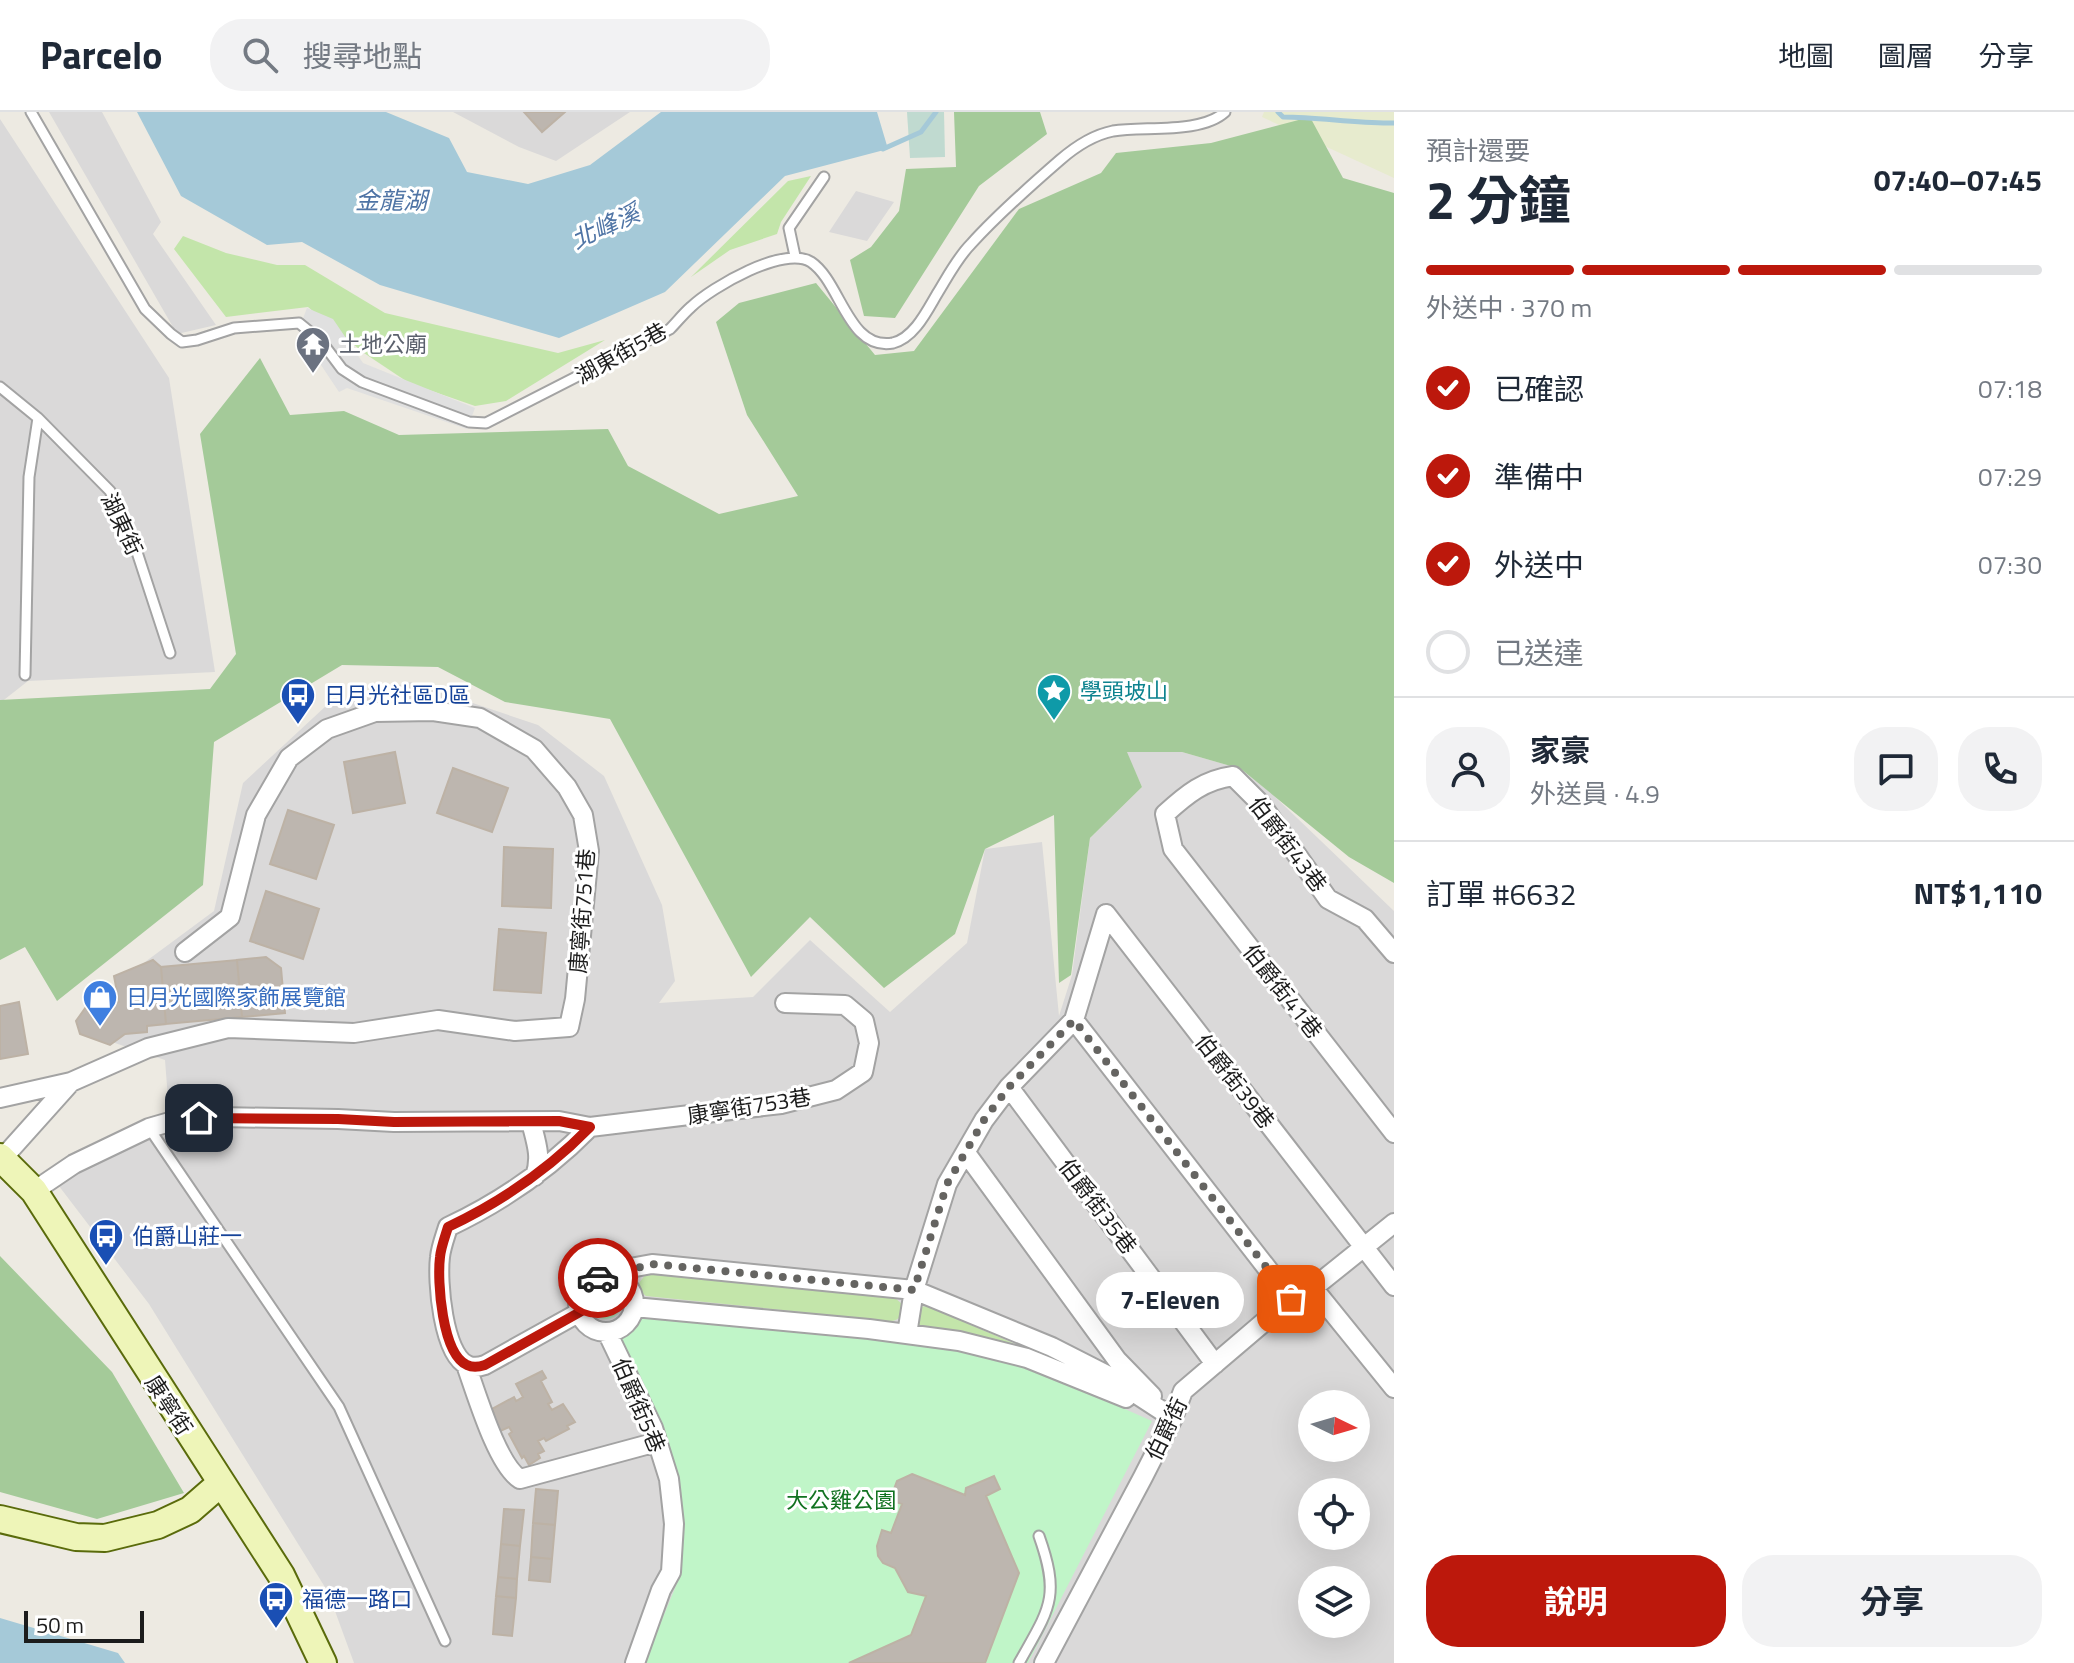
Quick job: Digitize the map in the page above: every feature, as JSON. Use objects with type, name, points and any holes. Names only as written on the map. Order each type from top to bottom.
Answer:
[{"type":"street","name":"康寧街751巷","points":[[0,1098],[71,1082],[148,1048],[228,1028],[354,1033],[438,1020],[515,1031],[569,1027],[575,999],[589,851],[583,815],[567,787],[534,749],[480,718],[433,711],[375,712],[327,729],[289,758],[256,815],[230,917],[185,952]]},
{"type":"street","name":"伯爵街43巷","points":[[1173,849],[1165,814],[1185,796],[1214,778],[1233,776],[1261,804],[1328,899],[1365,919],[1394,953]]},
{"type":"street","name":"伯爵街41巷","points":[[1173,849],[1394,1133]]},
{"type":"street","name":"伯爵街39巷","points":[[1074,1020],[1106,914],[1394,1286]]},
{"type":"street","name":"康寧街753巷","points":[[590,1127],[781,1104],[836,1090],[863,1072],[869,1043],[864,1021],[845,1005],[785,1003]]},
{"type":"street","points":[[907,1334],[914,1290],[947,1184],[984,1120],[1009,1087],[1074,1020],[1291,1299]]},
{"type":"street","name":"康寧街751巷","points":[[1,1158],[71,1082]]},
{"type":"street","name":"伯爵街35巷","points":[[1009,1087],[1215,1364]]},
{"type":"street","points":[[34,1191],[74,1164],[149,1128],[180,1119],[567,1121],[590,1127]]},
{"type":"street","points":[[531,1122],[539,1151],[535,1176]]},
{"type":"street","points":[[590,1127],[535,1176],[484,1210],[448,1227],[440,1254],[439,1284],[443,1315],[456,1354],[466,1365],[490,1429],[511,1473],[520,1479],[657,1442]]},
{"type":"street","points":[[966,1153],[1117,1360],[1173,1418]]},
{"type":"street","name":"康寧街","points":[[1,1158],[34,1191],[281,1575],[323,1663]]},
{"type":"street","name":"伯爵街","points":[[1044,1663],[1173,1418],[1183,1391],[1291,1299],[1313,1288],[1394,1223]]},
{"type":"street","points":[[607,1276],[616,1278],[630,1289],[634,1307],[626,1324],[607,1332],[586,1324],[580,1312],[579,1298],[583,1289],[589,1282],[619,1270],[652,1264],[914,1290],[1052,1347],[1107,1375],[1173,1418]]},
{"type":"street","points":[[1313,1288],[1394,1388]]},
{"type":"street","points":[[634,1307],[959,1341],[1027,1358],[1173,1418]]},
{"type":"street","points":[[466,1365],[485,1365],[580,1312]]},
{"type":"street","name":"伯爵街5巷","points":[[607,1332],[657,1442],[669,1479],[674,1524],[671,1572],[661,1590],[635,1663]]},
{"type":"street","points":[[0,1519],[76,1537],[105,1538],[158,1525],[190,1510],[221,1483]]},
{"type":"lane","name":"湖東街5巷","points":[[31,112],[145,309],[182,342],[234,328],[299,323],[321,341],[342,369],[362,382],[469,422],[486,423],[498,419],[670,329],[692,305],[736,277],[765,264],[795,256]]},
{"type":"lane","points":[[824,177],[789,228],[795,256],[812,263],[827,280],[863,336],[891,343],[903,339],[922,320],[969,245],[1061,159],[1088,140],[1111,132],[1204,124],[1225,112]]},
{"type":"lane","name":"湖東街","points":[[0,387],[38,418],[110,491],[134,543],[170,653]]},
{"type":"lane","points":[[25,675],[29,477],[38,418]]},
{"type":"lane","points":[[149,1128],[339,1407],[445,1641]]},
{"type":"lane","points":[[1019,1663],[1052,1596],[1051,1569],[1039,1536]]},
{"type":"shaded area","points":[[49,112],[102,112],[161,222],[153,234],[216,325],[177,334]]},
{"type":"shaded area","points":[[453,112],[630,112],[556,161],[519,147]]},
{"type":"shaded area","points":[[0,119],[169,378],[215,672],[28,681],[0,703]]},
{"type":"shaded area","points":[[856,191],[894,202],[867,241],[829,232]]},
{"type":"shaded area","points":[[307,308],[333,319],[363,363],[475,408],[467,429],[347,388],[339,392],[303,338],[302,321]]},
{"type":"shaded area","points":[[410,682],[538,725],[604,776],[662,905],[675,981],[659,1003],[753,997],[810,940],[890,1012],[967,943],[985,849],[1042,842],[1059,1016],[1072,975],[1090,838],[1142,787],[1126,752],[1182,752],[1241,769],[1272,794],[1394,911],[1394,1663],[354,1663],[328,1592],[149,1304],[49,1173],[87,1147],[169,1112],[165,1060],[112,1042],[122,979],[214,911],[243,783],[327,705]]},
{"type":"green space","points":[[907,112],[944,112],[945,157],[910,158]]},
{"type":"green space","points":[[954,112],[1040,112],[1047,134],[979,186],[895,318],[864,316],[850,260],[871,247],[899,211],[906,169],[956,167]]},
{"type":"green space","points":[[1264,112],[1394,112],[1394,178],[1262,117]]},
{"type":"green space","points":[[1310,117],[1343,178],[1394,193],[1394,883],[1349,857],[1241,769],[1182,752],[1127,752],[1142,787],[1090,838],[1071,975],[1059,983],[1054,815],[985,849],[955,934],[884,988],[810,917],[751,977],[610,719],[505,702],[438,667],[342,665],[214,742],[203,885],[57,1001],[25,947],[0,960],[0,700],[210,689],[236,654],[200,434],[260,358],[290,415],[344,411],[399,435],[608,429],[628,466],[719,514],[798,496],[747,415],[716,322],[739,303],[816,283],[875,355],[914,351],[1019,209],[1101,173],[1116,153],[1211,143]]},
{"type":"green space","points":[[811,176],[781,222],[777,234],[730,250],[691,277],[788,181]]},
{"type":"green space","points":[[183,236],[226,253],[277,265],[305,265],[385,313],[558,353],[605,340],[506,401],[475,406],[409,383],[364,353],[308,307],[226,317],[174,249]]},
{"type":"green space","points":[[0,1256],[112,1372],[184,1493],[97,1519],[0,1492]]},
{"type":"green space","points":[[646,1274],[894,1297],[903,1308],[899,1318],[890,1321],[646,1296],[640,1291],[639,1283]]},
{"type":"green space","points":[[606,1289],[617,1293],[621,1304],[617,1315],[606,1319],[595,1315],[591,1304],[595,1293]]},
{"type":"green space","points":[[927,1306],[1110,1385],[991,1338],[919,1325],[920,1307]]},
{"type":"green space","name":"大公雞公園","points":[[642,1315],[953,1348],[1032,1368],[1152,1421],[1028,1663],[644,1663],[678,1581],[677,1482],[664,1428],[617,1337],[628,1332]]},
{"type":"water","name":"金龍湖","points":[[137,112],[386,112],[449,138],[467,172],[528,184],[590,165],[661,112],[877,112],[888,149],[785,176],[665,292],[559,338],[380,285],[302,242],[267,245],[181,196]]},
{"type":"water","points":[[0,1618],[118,1653],[125,1663],[0,1663]]},
{"type":"building","points":[[524,112],[565,112],[542,132]]},
{"type":"building","points":[[395,752],[405,803],[353,813],[344,762]]},
{"type":"building","points":[[453,768],[508,788],[492,832],[437,813]]},
{"type":"building","points":[[288,810],[334,825],[316,879],[270,864]]},
{"type":"building","points":[[504,847],[553,849],[551,908],[502,906]]},
{"type":"building","points":[[266,891],[319,909],[303,959],[250,941]]},
{"type":"building","points":[[499,929],[546,933],[541,993],[494,990]]},
{"type":"building","points":[[266,957],[281,968],[285,1013],[242,1017],[237,960]]},
{"type":"building","points":[[153,960],[161,967],[166,1024],[147,1026],[147,1032],[125,1034],[110,1045],[80,1034],[76,1021],[86,1007],[119,1002],[114,976]]},
{"type":"building","points":[[237,960],[242,1017],[166,1024],[161,967]]},
{"type":"building","points":[[19,1002],[28,1054],[0,1059],[0,1006]]},
{"type":"building","points":[[542,1371],[546,1378],[541,1381],[552,1402],[548,1404],[552,1410],[563,1404],[575,1422],[567,1426],[569,1429],[546,1441],[544,1438],[538,1441],[544,1451],[529,1465],[509,1434],[512,1432],[509,1427],[498,1432],[486,1417],[494,1413],[492,1409],[514,1397],[516,1401],[523,1397],[516,1384]]},
{"type":"building","points":[[912,1474],[965,1495],[966,1488],[994,1476],[1000,1489],[986,1496],[1019,1573],[985,1663],[849,1663],[911,1635],[926,1596],[908,1592],[895,1568],[883,1563],[878,1556],[877,1546],[882,1530],[891,1533],[902,1504],[890,1500],[897,1481]]},
{"type":"building","points":[[536,1489],[558,1491],[555,1525],[533,1523]]},
{"type":"building","points":[[504,1509],[524,1510],[520,1546],[501,1544]]},
{"type":"building","points":[[533,1523],[555,1525],[552,1559],[531,1557]]},
{"type":"building","points":[[501,1544],[520,1546],[517,1579],[498,1577]]},
{"type":"building","points":[[531,1557],[552,1559],[550,1582],[529,1580]]},
{"type":"building","points":[[498,1577],[517,1579],[516,1598],[496,1596]]},
{"type":"building","points":[[496,1596],[516,1598],[512,1636],[493,1634]]},
{"type":"waterway","name":"北峰溪","points":[[883,149],[921,132],[936,112]]},
{"type":"waterway","name":"北峰溪","points":[[1278,112],[1283,117],[1394,123]]},
{"type":"way so far","points":[[598,1278],[619,1270],[652,1264],[914,1290],[947,1184],[984,1120],[1009,1087],[1074,1020],[1291,1299]]},
{"type":"place","name":"土地公廟","points":[[313,375]]},
{"type":"place","name":"學頭坡山","points":[[1054,722]]},
{"type":"place","name":"日月光社區D區","points":[[298,726]]},
{"type":"place","name":"日月光國際家飾展覽館","points":[[100,1028]]},
{"type":"place","name":"伯爵山莊一","points":[[106,1267]]},
{"type":"place","name":"7-Eleven","points":[[1291,1299]]},
{"type":"place","name":"福德一路口","points":[[276,1630]]},
{"type":"route","points":[[199,1118],[498,1123],[559,1121],[590,1127],[535,1176],[484,1210],[448,1227],[440,1254],[439,1284],[443,1315],[456,1354],[464,1364],[474,1367],[485,1365],[580,1312],[579,1298],[583,1289],[598,1278]]}]
